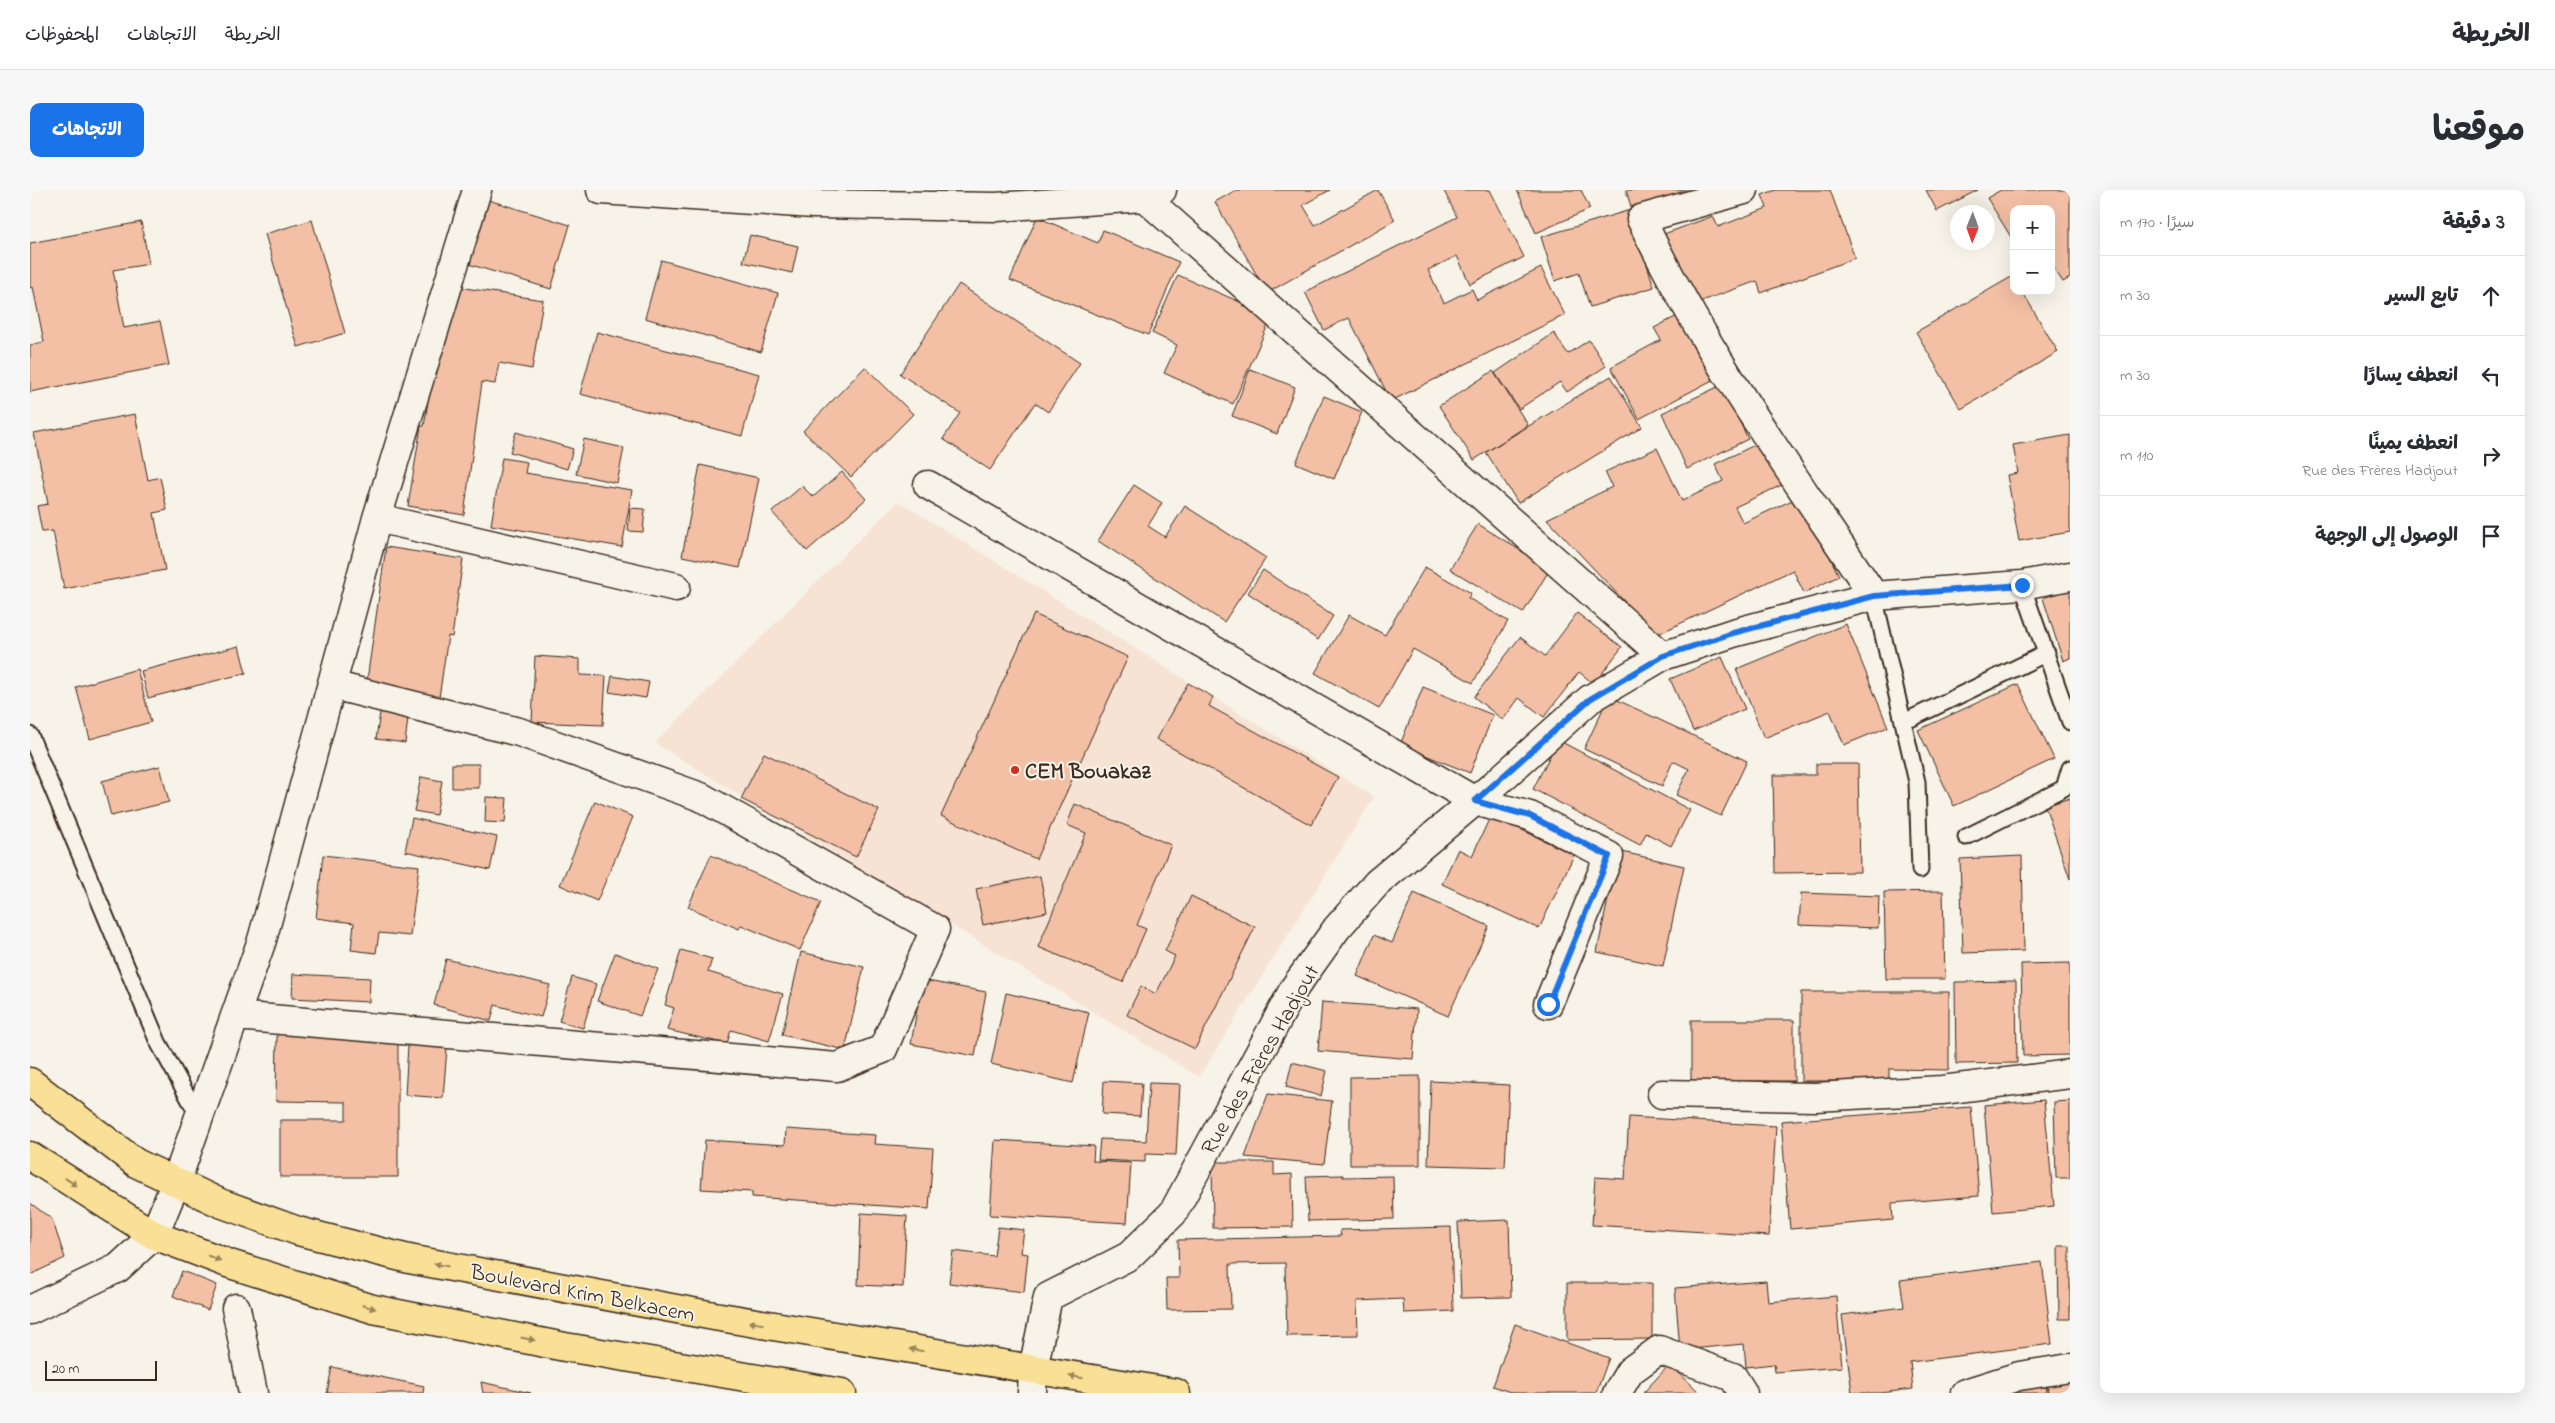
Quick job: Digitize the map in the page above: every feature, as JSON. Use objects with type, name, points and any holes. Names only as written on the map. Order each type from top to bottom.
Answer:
[{"type":"main road","name":"Boulevard Krim Belkacem","points":[[30,1082],[136,1163],[220,1203],[298,1231],[409,1259],[714,1316],[1033,1381],[1176,1393]]},
{"type":"main road","points":[[30,1156],[154,1235],[230,1264],[373,1309],[565,1347],[842,1393]]},
{"type":"street","points":[[30,1310],[118,1268],[154,1235],[176,1182],[262,940],[377,518],[477,190]]},
{"type":"street","points":[[601,190],[814,204],[996,207],[1153,193],[1663,656]]},
{"type":"street","points":[[1744,190],[1641,219],[1686,307],[1734,386],[1874,596]]},
{"type":"street","points":[[928,485],[1475,801],[1530,816],[1609,856],[1548,1004]]},
{"type":"street","points":[[377,518],[676,587]]},
{"type":"street","name":"Rue des Frères Hadjout","points":[[1033,1381],[1048,1297],[1129,1256],[1173,1214],[1295,987],[1337,928],[1377,883],[1475,801],[1590,699],[1663,656],[1733,633],[1874,596],[2022,585],[2070,576]]},
{"type":"street","points":[[235,1016],[837,1067],[883,1049],[935,929],[702,797],[519,732],[332,685]]},
{"type":"street","points":[[1662,1094],[1814,1097],[1942,1090],[2070,1074]]},
{"type":"street","points":[[236,1308],[252,1393]]},
{"type":"street","points":[[1617,1393],[1630,1370],[1659,1350],[1733,1377],[1743,1393]]},
{"type":"street","points":[[1965,1393],[2019,1376],[2070,1368]]},
{"type":"lane","points":[[2022,585],[2070,722]]},
{"type":"lane","points":[[1874,596],[1918,782],[1920,870]]},
{"type":"lane","points":[[1904,722],[2047,653]]},
{"type":"lane","points":[[30,735],[158,1042],[199,1117]]},
{"type":"lane","points":[[1966,837],[2064,788],[2070,768]]},
{"type":"shaded area","name":"CEM Bouakaz","points":[[898,501],[1374,797],[1199,1077],[655,743]]},
{"type":"building","points":[[1236,190],[1330,190],[1303,205],[1315,225],[1378,190],[1395,220],[1267,293],[1215,202]]},
{"type":"building","points":[[1490,190],[1524,257],[1470,284],[1457,256],[1428,270],[1444,303],[1472,289],[1477,300],[1541,268],[1565,315],[1391,401],[1349,318],[1324,330],[1305,292],[1457,217],[1444,191]]},
{"type":"building","points":[[1517,190],[1581,190],[1590,209],[1536,233]]},
{"type":"building","points":[[1626,190],[1706,190],[1632,210]]},
{"type":"building","points":[[1776,190],[1830,190],[1855,258],[1761,293],[1757,281],[1691,305],[1664,234],[1713,216],[1718,227],[1767,208],[1762,195]]},
{"type":"building","points":[[1926,190],[1978,190],[1937,211]]},
{"type":"building","points":[[2001,190],[2067,190],[2070,194],[2070,278],[2063,282],[2055,270],[2055,205],[2010,205],[2010,235],[1995,211],[1995,205],[1991,205],[1987,198]]},
{"type":"building","points":[[485,199],[570,225],[551,289],[465,263]]},
{"type":"building","points":[[1630,210],[1654,287],[1590,307],[1579,273],[1555,281],[1541,237]]},
{"type":"building","points":[[1037,217],[1098,243],[1103,230],[1179,262],[1148,335],[1010,280]]},
{"type":"building","points":[[312,220],[345,333],[298,347],[265,234]]},
{"type":"building","points":[[141,222],[149,264],[113,270],[124,328],[160,321],[169,365],[30,392],[30,345],[44,342],[33,287],[30,288],[30,243]]},
{"type":"building","points":[[750,235],[798,246],[792,273],[743,262]]},
{"type":"building","points":[[661,260],[778,293],[761,352],[645,318]]},
{"type":"building","points":[[1178,275],[1272,316],[1233,404],[1164,373],[1177,345],[1152,333]]},
{"type":"building","points":[[2010,278],[2010,295],[2024,295],[2058,352],[1961,409],[1916,332]]},
{"type":"building","points":[[959,284],[1080,363],[1048,412],[1035,403],[990,470],[943,439],[960,413],[900,374]]},
{"type":"building","points":[[452,286],[543,300],[532,369],[499,363],[495,384],[482,382],[464,515],[408,506],[421,426],[424,426],[437,345]]},
{"type":"building","points":[[1683,313],[1718,377],[1639,419],[1611,367],[1661,340],[1654,328]]},
{"type":"building","points":[[597,332],[759,374],[742,436],[580,394]]},
{"type":"building","points":[[1554,333],[1568,354],[1589,340],[1606,366],[1567,392],[1560,382],[1519,409],[1495,373]]},
{"type":"building","points":[[865,367],[913,414],[851,477],[803,431]]},
{"type":"building","points":[[1250,369],[1295,387],[1277,434],[1232,416]]},
{"type":"building","points":[[1493,371],[1528,425],[1474,460],[1439,406]]},
{"type":"building","points":[[1611,376],[1642,427],[1518,503],[1486,452]]},
{"type":"building","points":[[1722,385],[1748,439],[1687,469],[1662,413]]},
{"type":"building","points":[[1324,396],[1362,412],[1334,479],[1296,463]]},
{"type":"building","points":[[135,414],[148,480],[160,477],[167,510],[154,513],[165,570],[64,589],[53,531],[42,532],[37,506],[48,504],[34,433]]},
{"type":"building","points":[[516,432],[573,449],[567,469],[510,452]]},
{"type":"building","points":[[2070,435],[2070,532],[2019,541],[2007,475],[2018,473],[2013,445]]},
{"type":"building","points":[[584,439],[624,448],[617,483],[576,474]]},
{"type":"building","points":[[1763,441],[1784,484],[1735,507],[1743,523],[1801,496],[1839,576],[1804,593],[1793,570],[1656,635],[1547,519],[1612,487],[1605,472],[1657,448],[1682,501],[1723,481],[1715,464]]},
{"type":"building","points":[[502,458],[527,462],[525,473],[632,490],[622,547],[491,525]]},
{"type":"building","points":[[700,465],[759,478],[740,568],[682,556]]},
{"type":"building","points":[[842,472],[866,499],[807,551],[772,512],[802,486],[813,497]]},
{"type":"building","points":[[1134,485],[1162,503],[1148,526],[1165,537],[1185,506],[1266,558],[1224,622],[1098,541]]},
{"type":"building","points":[[630,508],[645,509],[643,532],[628,531]]},
{"type":"building","points":[[1478,524],[1550,569],[1523,613],[1450,569]]},
{"type":"building","points":[[386,547],[463,559],[452,637],[448,636],[439,698],[366,687]]},
{"type":"building","points":[[1425,567],[1471,593],[1468,598],[1508,621],[1473,683],[1413,649],[1379,709],[1315,673],[1349,615],[1385,635]]},
{"type":"building","points":[[1263,570],[1333,616],[1318,640],[1248,593]]},
{"type":"building","points":[[2070,589],[2070,658],[2063,661],[2043,598]]},
{"type":"building","points":[[1577,613],[1622,647],[1594,684],[1579,672],[1544,717],[1519,698],[1503,720],[1474,697],[1520,637],[1545,656]]},
{"type":"building","points":[[1034,614],[1128,657],[1036,859],[941,816]]},
{"type":"building","points":[[1846,624],[1888,727],[1844,745],[1830,711],[1764,738],[1736,669]]},
{"type":"building","points":[[239,646],[246,673],[148,698],[141,671]]},
{"type":"building","points":[[535,656],[580,659],[580,675],[606,676],[603,725],[532,722]]},
{"type":"building","points":[[1722,657],[1745,709],[1693,731],[1670,679]]},
{"type":"building","points":[[137,669],[151,722],[90,739],[76,687]]},
{"type":"building","points":[[612,676],[649,682],[646,698],[609,692]]},
{"type":"building","points":[[1188,683],[1213,697],[1209,706],[1338,777],[1311,825],[1156,739]]},
{"type":"building","points":[[2018,684],[2054,759],[1954,806],[1918,730]]},
{"type":"building","points":[[1423,687],[1493,715],[1470,773],[1400,745]]},
{"type":"building","points":[[1609,696],[1747,761],[1721,816],[1676,795],[1689,769],[1673,761],[1662,786],[1584,749]]},
{"type":"building","points":[[381,706],[409,710],[405,743],[376,739]]},
{"type":"building","points":[[1558,740],[1690,810],[1671,846],[1646,833],[1640,845],[1533,789]]},
{"type":"building","points":[[764,753],[879,810],[856,857],[741,799]]},
{"type":"building","points":[[452,764],[479,764],[479,788],[452,788]]},
{"type":"building","points":[[1816,764],[1858,764],[1860,872],[1775,873],[1773,775],[1816,775]]},
{"type":"building","points":[[160,766],[169,802],[111,816],[102,781]]},
{"type":"building","points":[[421,777],[442,781],[436,815],[414,811]]},
{"type":"building","points":[[486,797],[507,798],[505,823],[485,822]]},
{"type":"building","points":[[2070,798],[2070,879],[2045,806]]},
{"type":"building","points":[[595,801],[633,817],[597,901],[560,885]]},
{"type":"building","points":[[1075,804],[1171,845],[1137,925],[1146,929],[1123,982],[1038,947],[1086,833],[1067,825]]},
{"type":"building","points":[[1491,815],[1574,855],[1539,929],[1442,884],[1458,849],[1472,856]]},
{"type":"building","points":[[412,818],[497,837],[490,870],[405,851]]},
{"type":"building","points":[[1618,851],[1684,866],[1663,966],[1597,952]]},
{"type":"building","points":[[323,855],[419,866],[410,936],[379,933],[376,953],[351,950],[354,923],[316,918]]},
{"type":"building","points":[[711,855],[821,902],[800,950],[741,925],[739,929],[688,907]]},
{"type":"building","points":[[2022,856],[2024,951],[1963,953],[1960,859]]},
{"type":"building","points":[[1040,876],[1047,912],[983,925],[976,889]]},
{"type":"building","points":[[1943,891],[1945,979],[1886,979],[1884,892]]},
{"type":"building","points":[[1414,893],[1489,926],[1448,1016],[1357,976],[1374,935],[1392,943]]},
{"type":"building","points":[[1801,893],[1879,896],[1878,928],[1799,925]]},
{"type":"building","points":[[1191,896],[1255,927],[1195,1049],[1127,1015],[1141,986],[1156,994],[1175,956],[1165,951]]},
{"type":"building","points":[[681,950],[712,959],[708,972],[783,994],[769,1041],[731,1030],[727,1044],[667,1030],[674,1008],[665,1005]]},
{"type":"building","points":[[801,952],[864,967],[845,1050],[782,1035]]},
{"type":"building","points":[[615,953],[658,969],[640,1016],[597,1001]]},
{"type":"building","points":[[446,959],[550,985],[541,1017],[495,1005],[491,1021],[434,1005]]},
{"type":"building","points":[[2070,963],[2070,1055],[2023,1056],[2021,964]]},
{"type":"building","points":[[293,974],[370,978],[369,1002],[292,998]]},
{"type":"building","points":[[572,977],[596,984],[583,1028],[559,1021]]},
{"type":"building","points":[[922,980],[986,992],[975,1056],[911,1044]]},
{"type":"building","points":[[2016,981],[2017,1063],[1956,1064],[1955,982]]},
{"type":"building","points":[[1801,992],[1949,992],[1949,1070],[1889,1069],[1889,1081],[1801,1081]]},
{"type":"building","points":[[1006,993],[1089,1012],[1073,1083],[991,1064]]},
{"type":"building","points":[[1322,1002],[1417,1009],[1413,1059],[1318,1051]]},
{"type":"building","points":[[1691,1020],[1794,1020],[1794,1081],[1691,1081]]},
{"type":"building","points":[[277,1034],[346,1035],[398,1039],[398,1177],[280,1177],[280,1120],[346,1120],[346,1102],[276,1101]]},
{"type":"building","points":[[408,1045],[447,1048],[443,1098],[405,1095]]},
{"type":"building","points":[[1292,1062],[1327,1071],[1321,1096],[1286,1087]]},
{"type":"building","points":[[1420,1076],[1420,1165],[1350,1165],[1350,1077]]},
{"type":"building","points":[[1104,1081],[1142,1083],[1140,1116],[1102,1114]]},
{"type":"building","points":[[1431,1081],[1509,1085],[1505,1167],[1428,1165]]},
{"type":"building","points":[[1149,1083],[1180,1084],[1176,1155],[1145,1154],[1145,1162],[1098,1160],[1100,1139],[1146,1141]]},
{"type":"building","points":[[1268,1094],[1332,1101],[1324,1164],[1245,1157]]},
{"type":"building","points":[[2044,1100],[2054,1206],[1993,1212],[1984,1105]]},
{"type":"building","points":[[2070,1101],[2070,1178],[2056,1178],[2054,1102]]},
{"type":"building","points":[[1971,1107],[1979,1196],[1892,1203],[1893,1220],[1790,1229],[1781,1121]]},
{"type":"building","points":[[1629,1117],[1776,1126],[1769,1236],[1592,1225],[1595,1177],[1625,1179]]},
{"type":"building","points":[[786,1129],[875,1135],[874,1144],[933,1148],[929,1209],[752,1197],[752,1192],[701,1189],[705,1140],[785,1145]]},
{"type":"building","points":[[995,1140],[1094,1146],[1093,1161],[1131,1163],[1127,1223],[990,1215]]},
{"type":"building","points":[[1212,1162],[1274,1162],[1274,1175],[1292,1174],[1293,1227],[1213,1228]]},
{"type":"building","points":[[1343,1175],[1343,1177],[1393,1176],[1394,1219],[1308,1221],[1306,1176]]},
{"type":"building","points":[[30,1203],[52,1219],[65,1258],[30,1275]]},
{"type":"building","points":[[861,1213],[907,1216],[903,1287],[858,1285]]},
{"type":"building","points":[[1509,1220],[1511,1297],[1461,1298],[1458,1222]]},
{"type":"building","points":[[998,1227],[1024,1230],[1021,1253],[1028,1254],[1024,1292],[949,1283],[953,1251],[994,1256]]},
{"type":"building","points":[[1451,1227],[1453,1311],[1404,1313],[1403,1299],[1357,1301],[1358,1335],[1287,1336],[1285,1263],[1230,1264],[1231,1309],[1167,1310],[1166,1278],[1179,1278],[1178,1240],[1341,1236],[1340,1230]]},
{"type":"building","points":[[2058,1246],[2070,1246],[2070,1319],[2059,1319]]},
{"type":"building","points":[[2042,1262],[2052,1344],[1910,1362],[1913,1389],[1881,1393],[1852,1393],[1842,1315],[1904,1307],[1900,1280]]},
{"type":"building","points":[[182,1271],[217,1285],[208,1310],[173,1296]]},
{"type":"building","points":[[1766,1281],[1768,1302],[1836,1296],[1842,1367],[1775,1372],[1774,1364],[1746,1367],[1744,1344],[1680,1350],[1675,1288]]},
{"type":"building","points":[[1567,1283],[1652,1283],[1652,1339],[1567,1340]]},
{"type":"building","points":[[1515,1324],[1609,1358],[1596,1393],[1513,1393],[1493,1386]]},
{"type":"building","points":[[1670,1364],[1700,1393],[1643,1393]]},
{"type":"building","points":[[332,1367],[424,1386],[423,1393],[327,1393]]},
{"type":"building","points":[[2070,1378],[2070,1393],[2047,1393],[2046,1382]]},
{"type":"building","points":[[481,1382],[531,1393],[483,1393]]},
{"type":"building","points":[[1985,1387],[2048,1387],[2049,1393],[1985,1393]]},
{"type":"place","name":"CEM Bouakaz","points":[[1015,770]]},
{"type":"route","points":[[1548,1004],[1609,856],[1530,816],[1475,801],[1590,699],[1663,656],[1733,633],[1874,596],[2022,585]]}]
